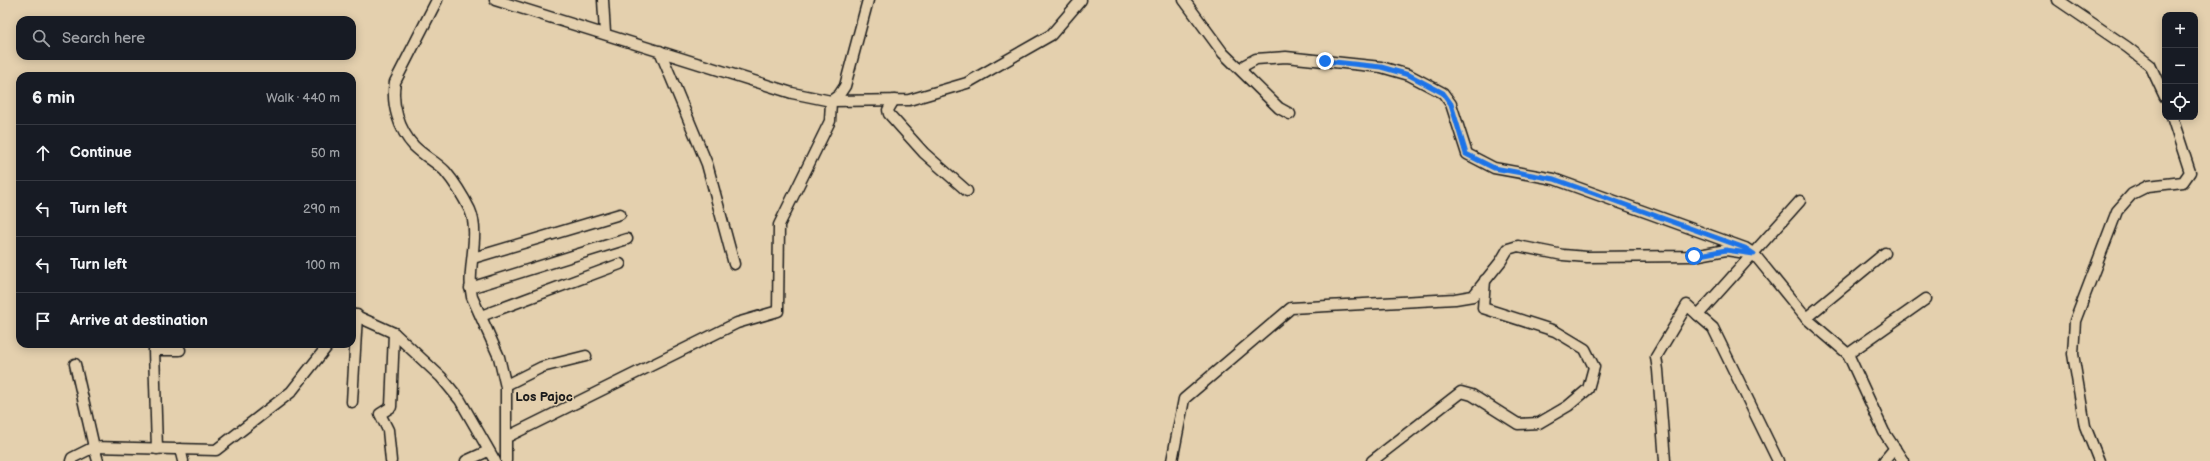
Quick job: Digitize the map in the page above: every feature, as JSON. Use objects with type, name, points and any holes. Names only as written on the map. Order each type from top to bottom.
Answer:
[{"type":"street","points":[[437,0],[395,82],[393,95],[396,116],[414,146],[444,171],[460,191],[471,212],[474,236],[470,288],[472,297],[482,316],[499,357],[506,385],[506,461]]},
{"type":"street","points":[[495,0],[605,33],[792,93],[831,102],[909,100],[967,83],[1051,35],[1081,0]]},
{"type":"street","points":[[603,0],[605,33]]},
{"type":"street","points":[[507,437],[737,322],[778,311],[779,226],[830,121],[831,102],[839,95],[845,86],[868,0]]},
{"type":"street","points":[[1184,0],[1224,53],[1279,108],[1290,114]]},
{"type":"street","points":[[2058,0],[2127,47],[2150,66],[2162,91]]},
{"type":"street","points":[[660,51],[707,164],[734,264]]},
{"type":"street","points":[[1245,65],[1256,59],[1286,57],[1381,67],[1409,75],[1443,93],[1451,104],[1466,154],[1494,168],[1554,179],[1745,248],[1754,254],[1806,318],[1848,354],[1884,432],[1903,461]]},
{"type":"street","points":[[894,100],[888,110],[889,114],[924,153],[967,191]]},
{"type":"street","points":[[2099,461],[2085,426],[2080,398],[2073,354],[2075,321],[2117,211],[2132,194],[2148,186],[2184,182],[2190,172],[2173,120]]},
{"type":"street","points":[[1698,314],[1754,254],[1800,201]]},
{"type":"street","points":[[472,258],[620,214]]},
{"type":"street","points":[[470,288],[627,239]]},
{"type":"street","points":[[1172,461],[1184,399],[1290,308],[1455,299],[1473,296],[1485,279],[1501,261],[1508,249],[1518,246],[1563,255],[1586,257],[1694,256],[1726,250],[1754,254]]},
{"type":"street","points":[[1806,318],[1885,253]]},
{"type":"street","points":[[482,316],[620,264]]},
{"type":"street","points":[[1372,461],[1461,392],[1472,394],[1518,424],[1525,424],[1539,423],[1568,406],[1588,389],[1594,367],[1585,349],[1555,331],[1483,308],[1485,279]]},
{"type":"street","points":[[1848,354],[1926,299]]},
{"type":"street","points":[[1665,461],[1656,357],[1687,305],[1713,328],[1778,461]]},
{"type":"street","points":[[356,314],[394,333],[441,377],[455,394],[495,461]]},
{"type":"street","points":[[391,461],[388,430],[380,414],[391,407],[394,333]]},
{"type":"street","points":[[71,461],[72,458],[94,447],[216,450],[291,392],[326,348]]},
{"type":"street","points":[[352,402],[354,348]]},
{"type":"street","points":[[157,449],[154,350],[180,350]]},
{"type":"street","points":[[506,385],[542,367],[586,356]]},
{"type":"street","points":[[75,364],[98,461]]},
{"type":"street","points":[[1884,461],[1895,448]]},
{"type":"street","points":[[180,449],[183,461]]},
{"type":"street","points":[[466,461],[488,451]]},
{"type":"district","name":"Los Pajoc","points":[[544,396]]},
{"type":"route","points":[[1325,61],[1381,67],[1409,75],[1427,86],[1443,93],[1451,104],[1466,154],[1494,168],[1554,179],[1745,248],[1754,254],[1726,250],[1694,256]]}]
